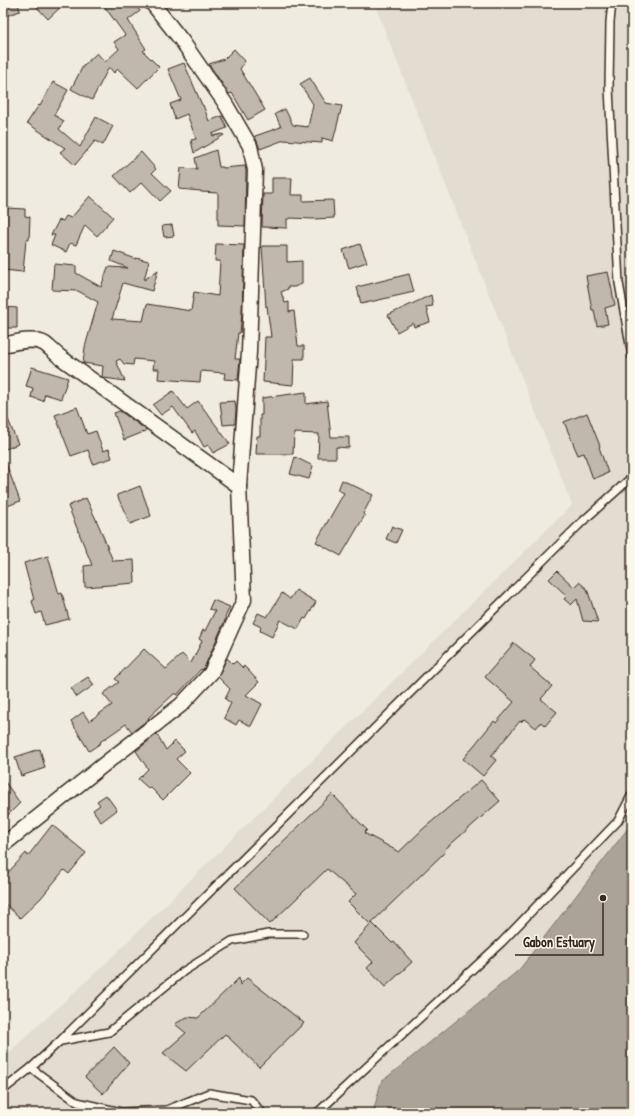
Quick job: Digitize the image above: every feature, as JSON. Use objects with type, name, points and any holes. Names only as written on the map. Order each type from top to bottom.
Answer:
[{"type":"street","points":[[3,845],[181,705],[211,673],[244,600],[239,486],[249,352],[256,170],[250,146],[225,103],[182,41],[152,3]]},
{"type":"street","points":[[3,345],[28,341],[36,341],[44,344],[239,486]]},
{"type":"lane","points":[[612,3],[610,22],[609,88],[619,283],[632,356]]},
{"type":"lane","points":[[3,1090],[31,1068],[60,1041],[582,522],[632,477]]},
{"type":"lane","points":[[317,1113],[502,942],[618,821],[632,794]]},
{"type":"lane","points":[[60,1041],[110,1032],[184,971],[232,941],[268,934],[303,934]]},
{"type":"lane","points":[[31,1068],[77,1102],[121,1112],[168,1110],[209,1093],[251,1100],[262,1113]]},
{"type":"shaded area","points":[[374,3],[632,3],[632,823],[519,970],[381,1082],[373,1113],[3,1113],[3,1058],[105,964],[572,505]]},
{"type":"shaded area","points":[[632,823],[632,1113],[373,1113],[381,1082],[519,970]]},
{"type":"building","points":[[3,3],[18,3],[20,11],[3,17]]},
{"type":"building","points":[[33,3],[65,3],[48,19]]},
{"type":"building","points":[[102,3],[134,3],[140,11],[128,20],[146,49],[143,51],[159,67],[138,88],[118,69],[114,73],[109,67],[92,100],[71,89],[83,66],[97,53],[105,62],[119,49],[114,42],[125,35]]},
{"type":"building","points":[[234,49],[245,61],[240,69],[265,110],[248,120],[232,93],[229,94],[209,64],[224,59]]},
{"type":"building","points":[[184,63],[209,121],[222,116],[227,128],[212,134],[213,136],[224,135],[194,153],[191,140],[196,139],[187,114],[175,119],[170,104],[181,100],[168,69]]},
{"type":"building","points":[[310,78],[326,103],[342,106],[333,141],[322,138],[322,143],[284,140],[260,149],[255,136],[281,127],[275,114],[285,109],[293,125],[308,127],[313,104],[300,84]]},
{"type":"building","points":[[53,82],[68,90],[54,115],[64,121],[59,129],[80,147],[96,117],[113,126],[103,145],[95,141],[75,165],[60,152],[65,148],[27,123],[39,105],[40,106]]},
{"type":"building","points":[[216,150],[219,167],[245,166],[245,226],[218,225],[218,193],[179,189],[181,168],[197,169],[195,158]]},
{"type":"building","points":[[141,152],[156,169],[152,173],[171,191],[160,201],[142,182],[130,193],[114,176]]},
{"type":"building","points":[[272,178],[292,178],[291,195],[303,195],[303,201],[333,200],[334,218],[290,218],[287,219],[287,228],[262,227],[263,194],[272,194]]},
{"type":"building","points":[[90,196],[113,217],[107,225],[97,236],[85,225],[76,245],[70,243],[66,252],[51,245],[55,235],[51,235],[59,220],[63,221],[66,216],[71,218]]},
{"type":"building","points":[[7,208],[25,209],[25,216],[30,217],[29,240],[26,240],[23,272],[3,270],[3,247]]},
{"type":"building","points":[[172,225],[174,236],[164,237],[162,226]]},
{"type":"building","points":[[216,244],[244,245],[242,313],[235,359],[240,359],[238,380],[224,379],[225,373],[201,371],[200,382],[158,379],[159,369],[153,369],[154,361],[134,359],[133,365],[124,364],[120,359],[116,361],[125,381],[104,378],[102,376],[103,366],[83,363],[85,347],[98,302],[78,291],[52,290],[54,264],[76,266],[76,273],[101,287],[108,267],[128,268],[111,261],[114,251],[136,259],[149,261],[144,280],[158,270],[152,291],[123,283],[112,319],[143,321],[147,304],[191,311],[194,292],[218,296],[220,261],[215,261]]},
{"type":"building","points":[[360,244],[367,262],[349,268],[343,250]]},
{"type":"building","points":[[262,246],[287,246],[287,262],[302,261],[302,284],[294,287],[288,287],[288,289],[281,292],[285,303],[289,302],[289,312],[294,311],[298,346],[304,346],[304,359],[294,359],[293,385],[263,382],[265,337],[271,337],[267,306],[266,307]]},
{"type":"building","points":[[608,272],[615,305],[605,308],[608,324],[597,326],[594,310],[592,310],[586,276]]},
{"type":"building","points":[[409,274],[414,292],[361,304],[357,287]]},
{"type":"building","points":[[431,295],[433,306],[426,307],[430,322],[414,327],[413,323],[397,332],[388,315]]},
{"type":"building","points":[[3,307],[17,308],[17,328],[3,328]]},
{"type":"building","points":[[32,367],[68,378],[61,399],[45,394],[43,401],[31,397],[33,388],[26,386]]},
{"type":"building","points":[[173,391],[187,409],[198,401],[230,444],[213,453],[208,445],[204,447],[195,431],[192,433],[173,407],[161,415],[153,405]]},
{"type":"building","points":[[306,392],[306,404],[327,401],[331,437],[349,437],[349,448],[336,447],[336,458],[318,458],[319,434],[294,433],[293,454],[256,454],[257,436],[260,436],[262,398]]},
{"type":"building","points":[[235,401],[235,424],[223,425],[220,402]]},
{"type":"building","points":[[3,407],[18,444],[3,450]]},
{"type":"building","points":[[77,407],[87,434],[96,431],[103,451],[109,449],[112,458],[93,464],[88,450],[71,456],[55,415]]},
{"type":"building","points":[[120,411],[146,431],[124,440],[114,413]]},
{"type":"building","points":[[587,413],[600,446],[599,447],[608,473],[593,479],[584,453],[578,455],[564,422]]},
{"type":"building","points":[[295,457],[313,466],[309,479],[290,474]]},
{"type":"building","points":[[3,458],[20,501],[5,507],[3,501]]},
{"type":"building","points":[[342,480],[373,495],[363,514],[365,515],[341,556],[316,542],[344,493],[338,490]]},
{"type":"building","points":[[140,486],[151,516],[130,524],[117,495]]},
{"type":"building","points":[[86,498],[113,561],[134,560],[135,583],[85,587],[84,566],[92,565],[68,506]]},
{"type":"building","points":[[392,526],[402,530],[396,543],[386,539]]},
{"type":"building","points":[[48,556],[59,594],[62,593],[69,619],[45,625],[41,612],[36,614],[32,601],[34,600],[24,563]]},
{"type":"building","points":[[557,571],[574,587],[579,582],[587,589],[598,622],[583,621],[577,599],[571,605],[564,599],[567,596],[549,579]]},
{"type":"building","points":[[296,590],[316,602],[298,629],[280,620],[272,637],[260,631],[261,627],[253,623],[258,613],[267,617],[282,593],[290,599]]},
{"type":"building","points":[[213,600],[230,607],[204,668],[202,670],[201,669],[177,695],[175,693],[148,718],[149,719],[132,732],[126,724],[89,751],[71,721],[83,712],[89,721],[112,705],[103,694],[119,682],[115,679],[144,649],[166,669],[182,654],[191,663],[202,641],[199,639],[203,630],[205,631],[215,611],[209,609]]},
{"type":"building","points":[[514,643],[535,660],[530,667],[552,686],[541,699],[557,712],[545,726],[541,722],[536,728],[524,719],[521,722],[520,721],[491,756],[496,760],[483,776],[463,759],[494,721],[496,723],[514,702],[485,677]]},
{"type":"building","points":[[227,658],[233,664],[236,661],[243,668],[244,666],[259,682],[246,695],[262,704],[251,726],[239,720],[236,725],[224,718],[231,703],[225,699],[230,689],[218,677]]},
{"type":"building","points":[[88,677],[94,685],[77,697],[71,688]]},
{"type":"building","points":[[157,734],[166,750],[175,741],[185,751],[176,759],[190,773],[163,800],[150,787],[148,788],[138,779],[148,769],[136,751]]},
{"type":"building","points":[[40,749],[45,768],[21,776],[15,757]]},
{"type":"building","points":[[3,779],[20,803],[3,820]]},
{"type":"building","points":[[481,780],[500,801],[444,850],[445,852],[370,924],[348,902],[356,894],[327,869],[270,924],[235,888],[332,794],[367,830],[364,833],[399,852],[423,829]]},
{"type":"building","points":[[106,795],[117,810],[101,822],[93,810],[100,805],[97,801]]},
{"type":"building","points":[[52,825],[86,853],[69,874],[64,870],[41,898],[20,918],[3,902],[3,878],[26,853],[28,856]]},
{"type":"building","points":[[372,923],[392,943],[394,942],[412,962],[385,987],[367,968],[373,962],[354,943]]},
{"type":"building","points":[[239,978],[240,985],[247,978],[304,1023],[259,1067],[225,1034],[186,1071],[163,1053],[186,1033],[175,1024],[187,1017],[198,1018]]},
{"type":"building","points":[[114,1047],[129,1063],[103,1094],[85,1077]]},
{"type":"place","name":"Gabon Estuary","points":[[603,898]]}]
